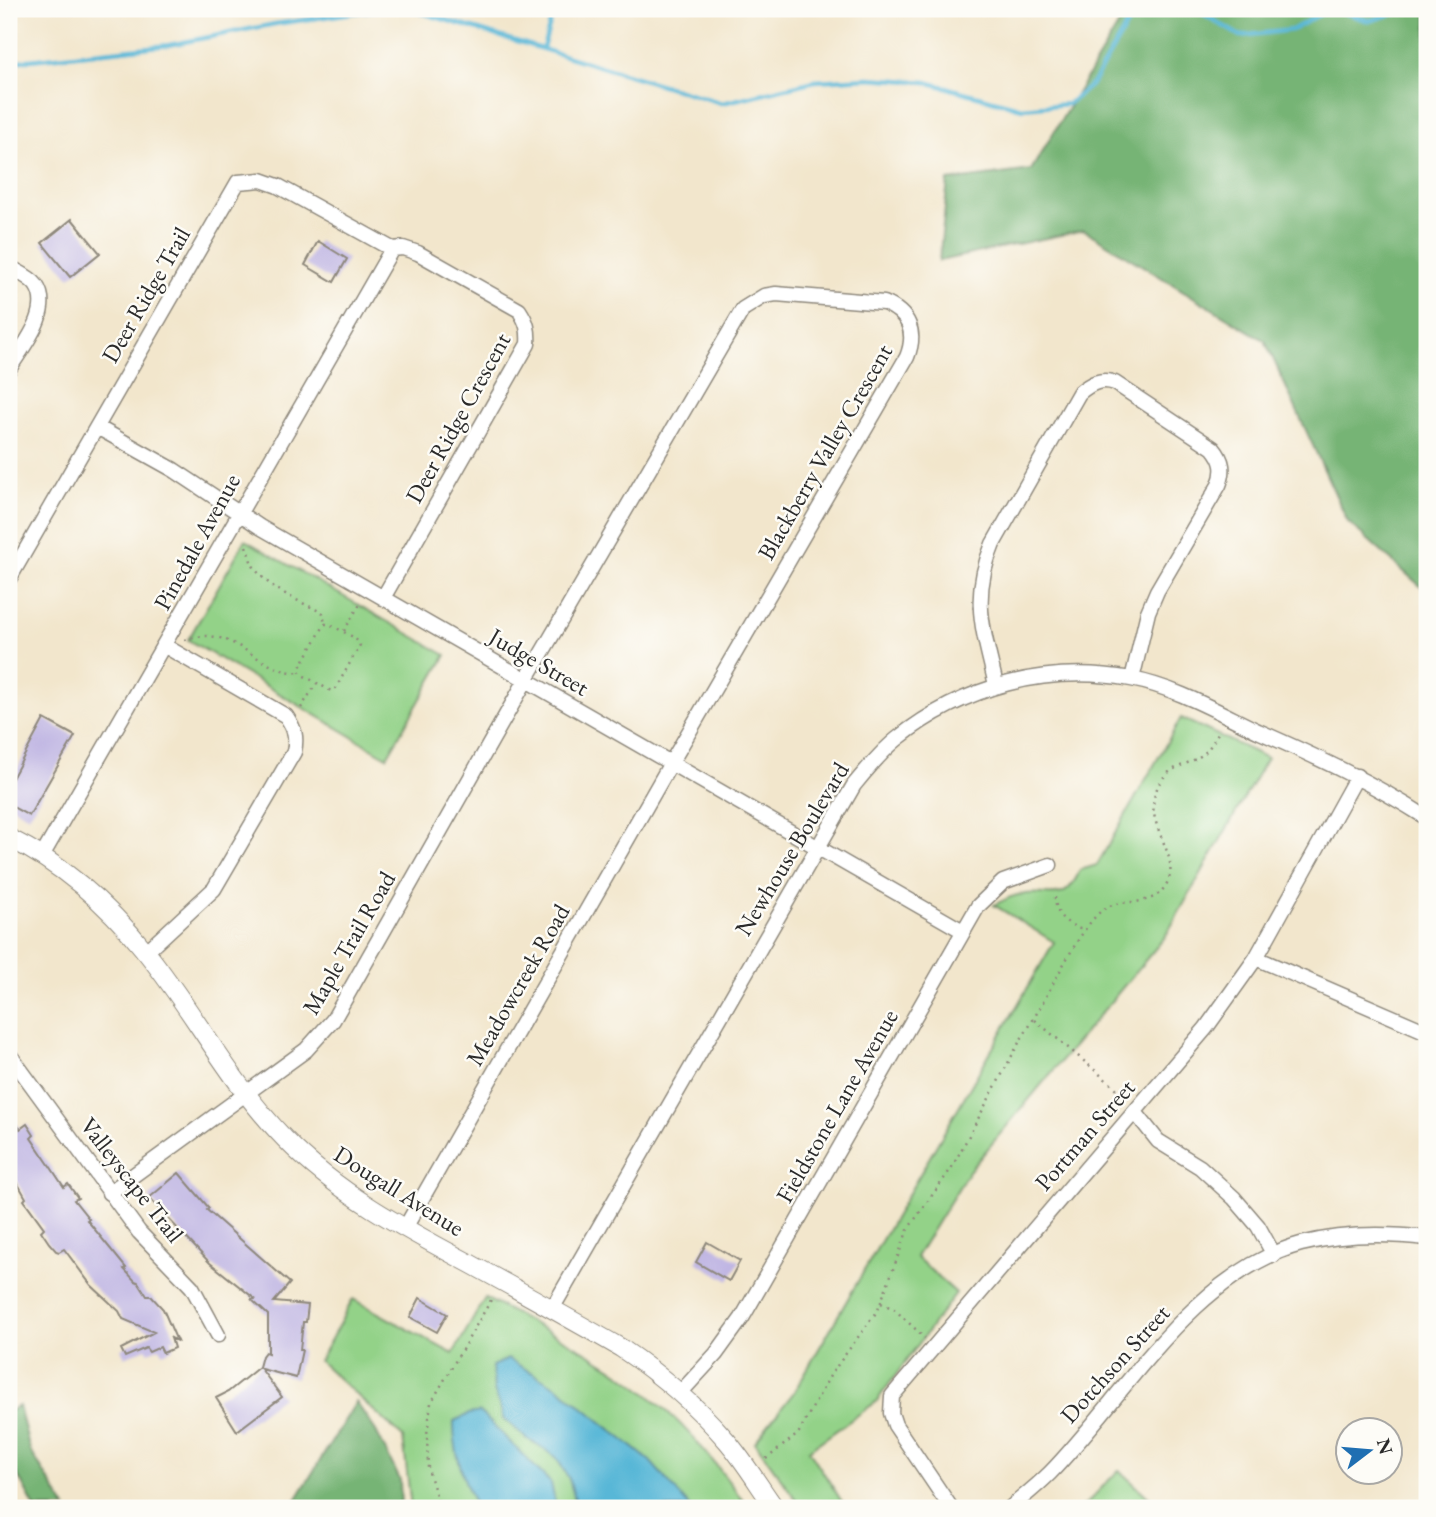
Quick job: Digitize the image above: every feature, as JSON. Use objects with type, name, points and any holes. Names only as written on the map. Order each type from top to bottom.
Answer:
[{"type":"street","name":"Deer Ridge Trail","points":[[9,579],[238,182],[261,180],[278,186],[392,249]]},
{"type":"street","name":"Deer Ridge Crescent","points":[[383,598],[528,344],[529,332],[526,320],[519,310],[418,253],[403,248],[392,249]]},
{"type":"street","name":"Pinedale Avenue","points":[[42,856],[392,249]]},
{"type":"street","points":[[9,267],[30,279],[41,297],[38,319],[9,369]]},
{"type":"street","name":"Blackberry Valley Crescent","points":[[526,680],[743,309],[764,296],[776,294],[884,303],[895,307],[904,314],[912,335],[907,357],[671,764]]},
{"type":"street","points":[[996,685],[980,609],[979,591],[985,562],[1079,393],[1088,385],[1106,380],[1115,383],[1213,448],[1220,457],[1223,468],[1219,485],[1157,591],[1148,612],[1132,679]]},
{"type":"street","name":"Judge Street","points":[[97,427],[174,470],[239,514],[383,598],[963,930]]},
{"type":"street","points":[[146,952],[203,901],[223,876],[294,752],[296,739],[286,716],[165,646]]},
{"type":"street","name":"Newhouse Boulevard","points":[[552,1309],[854,785],[895,740],[941,709],[996,685],[1033,678],[1072,674],[1132,679],[1180,695],[1357,776],[1427,818]]},
{"type":"street","name":"Maple Trail Road","points":[[108,1193],[306,1050],[333,1020],[526,680]]},
{"type":"street","name":"Meadowcreek Road","points":[[405,1228],[671,764]]},
{"type":"street","name":"Portman Street","points":[[951,1508],[904,1441],[891,1413],[892,1396],[1206,1028],[1256,958],[1357,776]]},
{"type":"street","name":"Dougall Avenue","points":[[9,838],[42,856],[106,908],[146,952],[245,1095],[307,1161],[356,1198],[405,1228],[621,1348],[681,1392],[727,1441],[775,1508]]},
{"type":"street","name":"Fieldstone Lane Avenue","points":[[681,1392],[716,1354],[742,1318],[978,906],[1003,882],[1050,865]]},
{"type":"street","points":[[1256,958],[1427,1032]]},
{"type":"street","name":"Valleyscape Trail","points":[[9,1054],[108,1193],[139,1232],[192,1287],[218,1335]]},
{"type":"street","points":[[1137,1110],[1158,1141],[1200,1167],[1234,1198],[1258,1226],[1274,1255]]},
{"type":"street","name":"Dotchson Street","points":[[1010,1508],[1049,1474],[1163,1339],[1216,1290],[1255,1263],[1299,1245],[1326,1239],[1382,1233],[1427,1238]]},
{"type":"path","points":[[246,546],[252,564],[260,575],[277,589],[323,613],[325,624],[300,666],[300,673]]},
{"type":"path","points":[[343,632],[360,604]]},
{"type":"path","points":[[185,640],[206,636],[233,643],[285,673],[300,673],[328,690],[336,688],[360,648],[357,640],[325,624]]},
{"type":"path","points":[[301,708],[316,683]]},
{"type":"path","points":[[766,1460],[798,1434],[831,1374],[881,1303],[908,1229],[951,1169],[1021,1039],[1035,1020],[1084,931],[1103,910],[1149,900],[1165,886],[1171,866],[1154,821],[1156,792],[1167,774],[1175,767],[1202,755],[1218,733]]},
{"type":"path","points":[[1055,897],[1055,909],[1064,921],[1084,931]]},
{"type":"path","points":[[1035,1020],[1137,1110]]},
{"type":"path","points":[[440,1508],[428,1469],[430,1403],[491,1300]]},
{"type":"path","points":[[881,1303],[894,1309],[934,1347]]},
{"type":"green space","points":[[1128,9],[1427,9],[1427,592],[1348,522],[1265,341],[1084,230],[939,261],[948,181],[1031,170]]},
{"type":"green space","points":[[245,540],[446,655],[387,757],[188,640]]},
{"type":"green space","points":[[1181,718],[1267,758],[1165,937],[969,1171],[916,1257],[956,1293],[876,1402],[809,1450],[846,1508],[802,1508],[755,1442],[794,1392],[1054,942],[994,905],[1021,894],[1064,892],[1075,881],[1080,870],[1097,865]]},
{"type":"green space","points":[[485,1298],[598,1359],[650,1396],[696,1441],[748,1508],[411,1508],[403,1437],[319,1361],[353,1299],[453,1354]]},
{"type":"green space","points":[[356,1402],[376,1431],[400,1480],[401,1508],[291,1508]]},
{"type":"green space","points":[[19,1406],[30,1450],[66,1508],[35,1508],[9,1459],[9,1411]]},
{"type":"green space","points":[[1119,1470],[1160,1508],[1082,1508]]},
{"type":"water","points":[[508,1359],[559,1388],[650,1461],[691,1508],[572,1508],[575,1500],[569,1479],[556,1457],[526,1438],[504,1419],[494,1390],[492,1366]]},
{"type":"water","points":[[480,1412],[551,1483],[555,1502],[553,1508],[476,1508],[460,1466],[454,1421]]},
{"type":"building","points":[[72,219],[100,253],[70,277],[42,243]]},
{"type":"building","points":[[318,241],[347,259],[334,282],[305,265]]},
{"type":"building","points":[[44,719],[75,736],[29,816],[9,805],[9,784]]},
{"type":"building","points":[[9,1113],[20,1129],[27,1124],[34,1135],[31,1138],[64,1187],[68,1184],[78,1198],[74,1200],[89,1219],[87,1220],[147,1296],[151,1296],[163,1309],[177,1341],[171,1338],[174,1348],[163,1353],[160,1347],[149,1352],[146,1348],[125,1357],[121,1349],[154,1332],[123,1319],[119,1311],[91,1285],[64,1249],[56,1251],[41,1231],[44,1228],[24,1200],[26,1198],[9,1168]]},
{"type":"building","points":[[179,1173],[209,1208],[207,1210],[290,1283],[274,1302],[308,1305],[306,1322],[303,1322],[302,1350],[296,1378],[261,1369],[282,1397],[237,1431],[216,1398],[228,1392],[259,1367],[262,1356],[265,1352],[268,1353],[268,1315],[252,1300],[255,1299],[210,1263],[149,1198]]},
{"type":"building","points":[[707,1242],[740,1261],[729,1281],[696,1262]]},
{"type":"building","points":[[420,1298],[447,1314],[437,1332],[410,1317]]},
{"type":"waterway","points":[[9,59],[20,61],[169,45],[275,24],[380,9]]},
{"type":"waterway","points":[[409,9],[722,103],[815,81],[869,78],[926,82],[1022,108],[1068,104],[1092,84],[1131,18],[1163,9]]},
{"type":"waterway","points":[[543,48],[554,9]]},
{"type":"waterway","points":[[1195,9],[1240,36],[1292,30],[1329,9]]},
{"type":"waterway","points":[[1334,9],[1369,21],[1408,9]]}]
